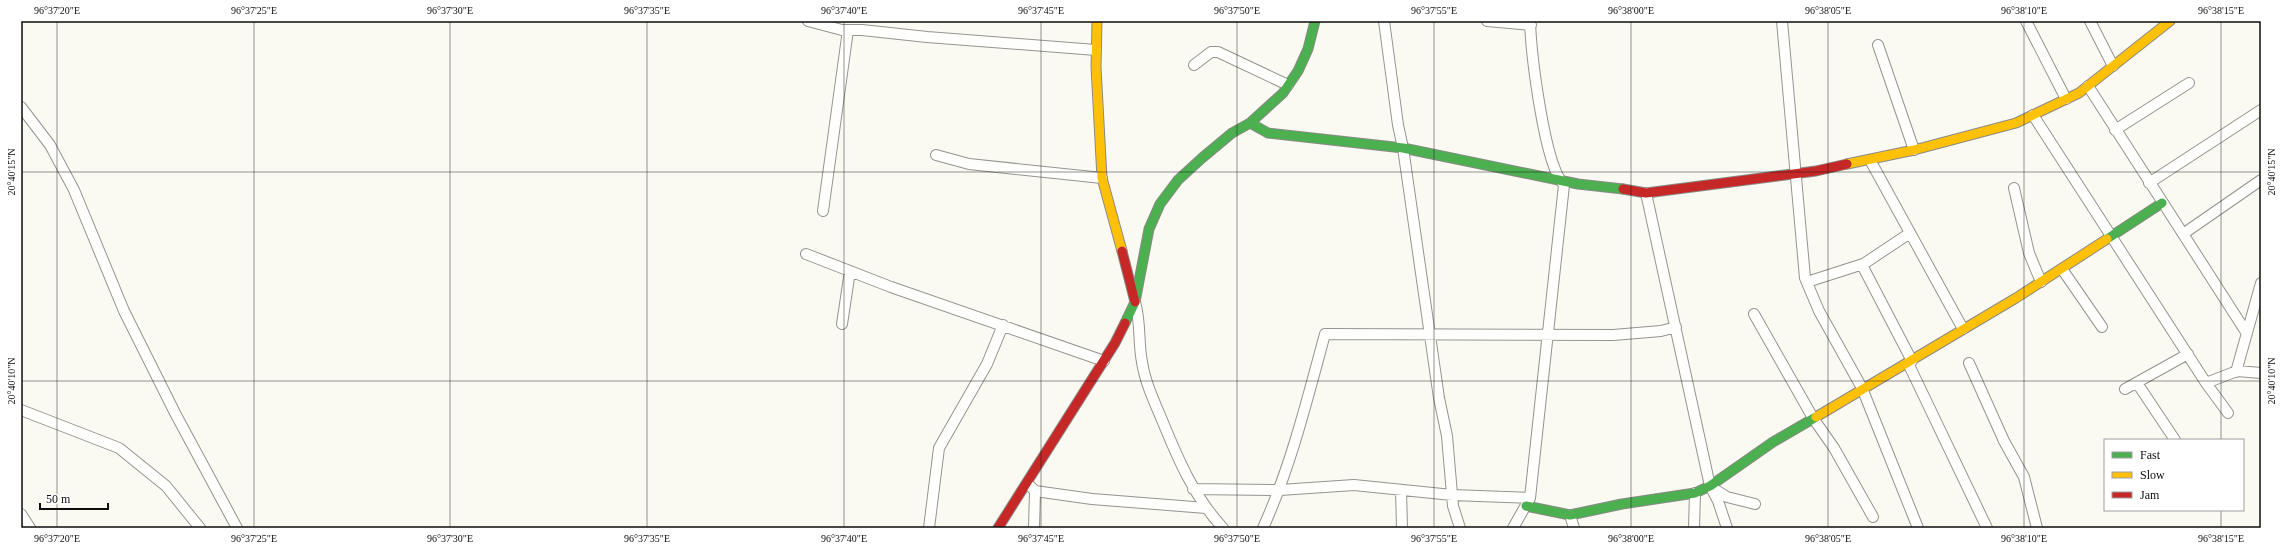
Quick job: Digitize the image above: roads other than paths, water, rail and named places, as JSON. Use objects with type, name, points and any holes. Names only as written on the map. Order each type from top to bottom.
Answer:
[{"type":"street","points":[[808,21],[848,30],[1096,50]]},
{"type":"street","points":[[1096,21],[1102,178],[1140,317],[1142,362],[1150,392],[1193,489],[1206,508],[1224,528]]},
{"type":"street","points":[[998,528],[1115,343],[1135,302],[1149,229],[1160,204],[1178,180],[1232,133],[1250,123],[1288,85],[1298,71],[1308,49],[1315,21]]},
{"type":"street","points":[[1384,21],[1439,398],[1447,436],[1452,495],[1460,528]]},
{"type":"street","points":[[1385,33],[1390,21]]},
{"type":"street","points":[[1487,21],[1530,23],[1547,146],[1559,180],[1564,185],[1528,502],[1513,528]]},
{"type":"street","points":[[1782,21],[1801,243],[1807,282],[1819,311],[1862,388],[1918,528]]},
{"type":"street","points":[[2026,21],[2066,99]]},
{"type":"street","points":[[2090,21],[2113,66]]},
{"type":"street","points":[[1250,123],[1268,133],[1403,148],[1559,180],[1646,193],[1796,174],[1914,150],[2016,123],[2066,99],[2088,86],[2160,24],[2170,21]]},
{"type":"street","points":[[823,211],[848,30]]},
{"type":"street","points":[[1878,45],[1914,150]]},
{"type":"street","points":[[1194,65],[1211,52],[1218,52],[1288,85]]},
{"type":"street","points":[[2116,130],[2189,83]]},
{"type":"street","points":[[2088,86],[2246,332]]},
{"type":"street","points":[[21,108],[50,145],[74,190],[124,312],[179,420],[237,528]]},
{"type":"street","points":[[2149,183],[2261,110]]},
{"type":"street","points":[[2033,115],[2206,383],[2228,413]]},
{"type":"street","points":[[936,155],[969,164],[1102,178]]},
{"type":"street","points":[[1870,160],[1963,329]]},
{"type":"street","points":[[2183,234],[2261,180]]},
{"type":"street","points":[[2014,188],[2029,253],[2041,282]]},
{"type":"street","points":[[1646,193],[1710,486],[1718,501],[1727,528]]},
{"type":"street","points":[[1193,489],[1280,490],[1354,485],[1528,502],[1570,515],[1622,504],[1695,492],[1710,486],[1773,442],[1862,388],[1910,362],[2041,282],[2162,203]]},
{"type":"street","points":[[1807,282],[1863,264],[1910,234]]},
{"type":"street","points":[[806,254],[850,271],[1104,360]]},
{"type":"street","points":[[1863,264],[1862,265],[1910,362],[1987,528]]},
{"type":"street","points":[[2062,269],[2102,327]]},
{"type":"street","points":[[842,324],[850,271]]},
{"type":"street","points":[[2236,372],[2261,283]]},
{"type":"street","points":[[1754,314],[1813,418],[1834,448],[1873,517]]},
{"type":"street","points":[[929,528],[938,448],[987,364],[1003,325]]},
{"type":"street","points":[[1263,528],[1280,490],[1325,334],[1547,336],[1661,332],[1676,327]]},
{"type":"street","points":[[2125,389],[2188,354]]},
{"type":"street","points":[[1969,363],[2004,441],[2024,477],[2037,528]]},
{"type":"street","points":[[2206,383],[2236,372],[2261,373]]},
{"type":"street","points":[[2137,383],[2174,439]]},
{"type":"street","points":[[21,410],[118,448],[166,486],[200,528]]},
{"type":"street","points":[[1026,483],[1035,491],[1092,499],[1206,508]]},
{"type":"street","points":[[1710,486],[1727,497],[1755,504]]},
{"type":"street","points":[[1401,490],[1402,528]]},
{"type":"street","points":[[1034,528],[1035,491]]},
{"type":"street","points":[[1694,528],[1695,492]]},
{"type":"street","points":[[21,514],[30,528]]},
{"type":"street","points":[[1570,515],[1574,528]]}]
